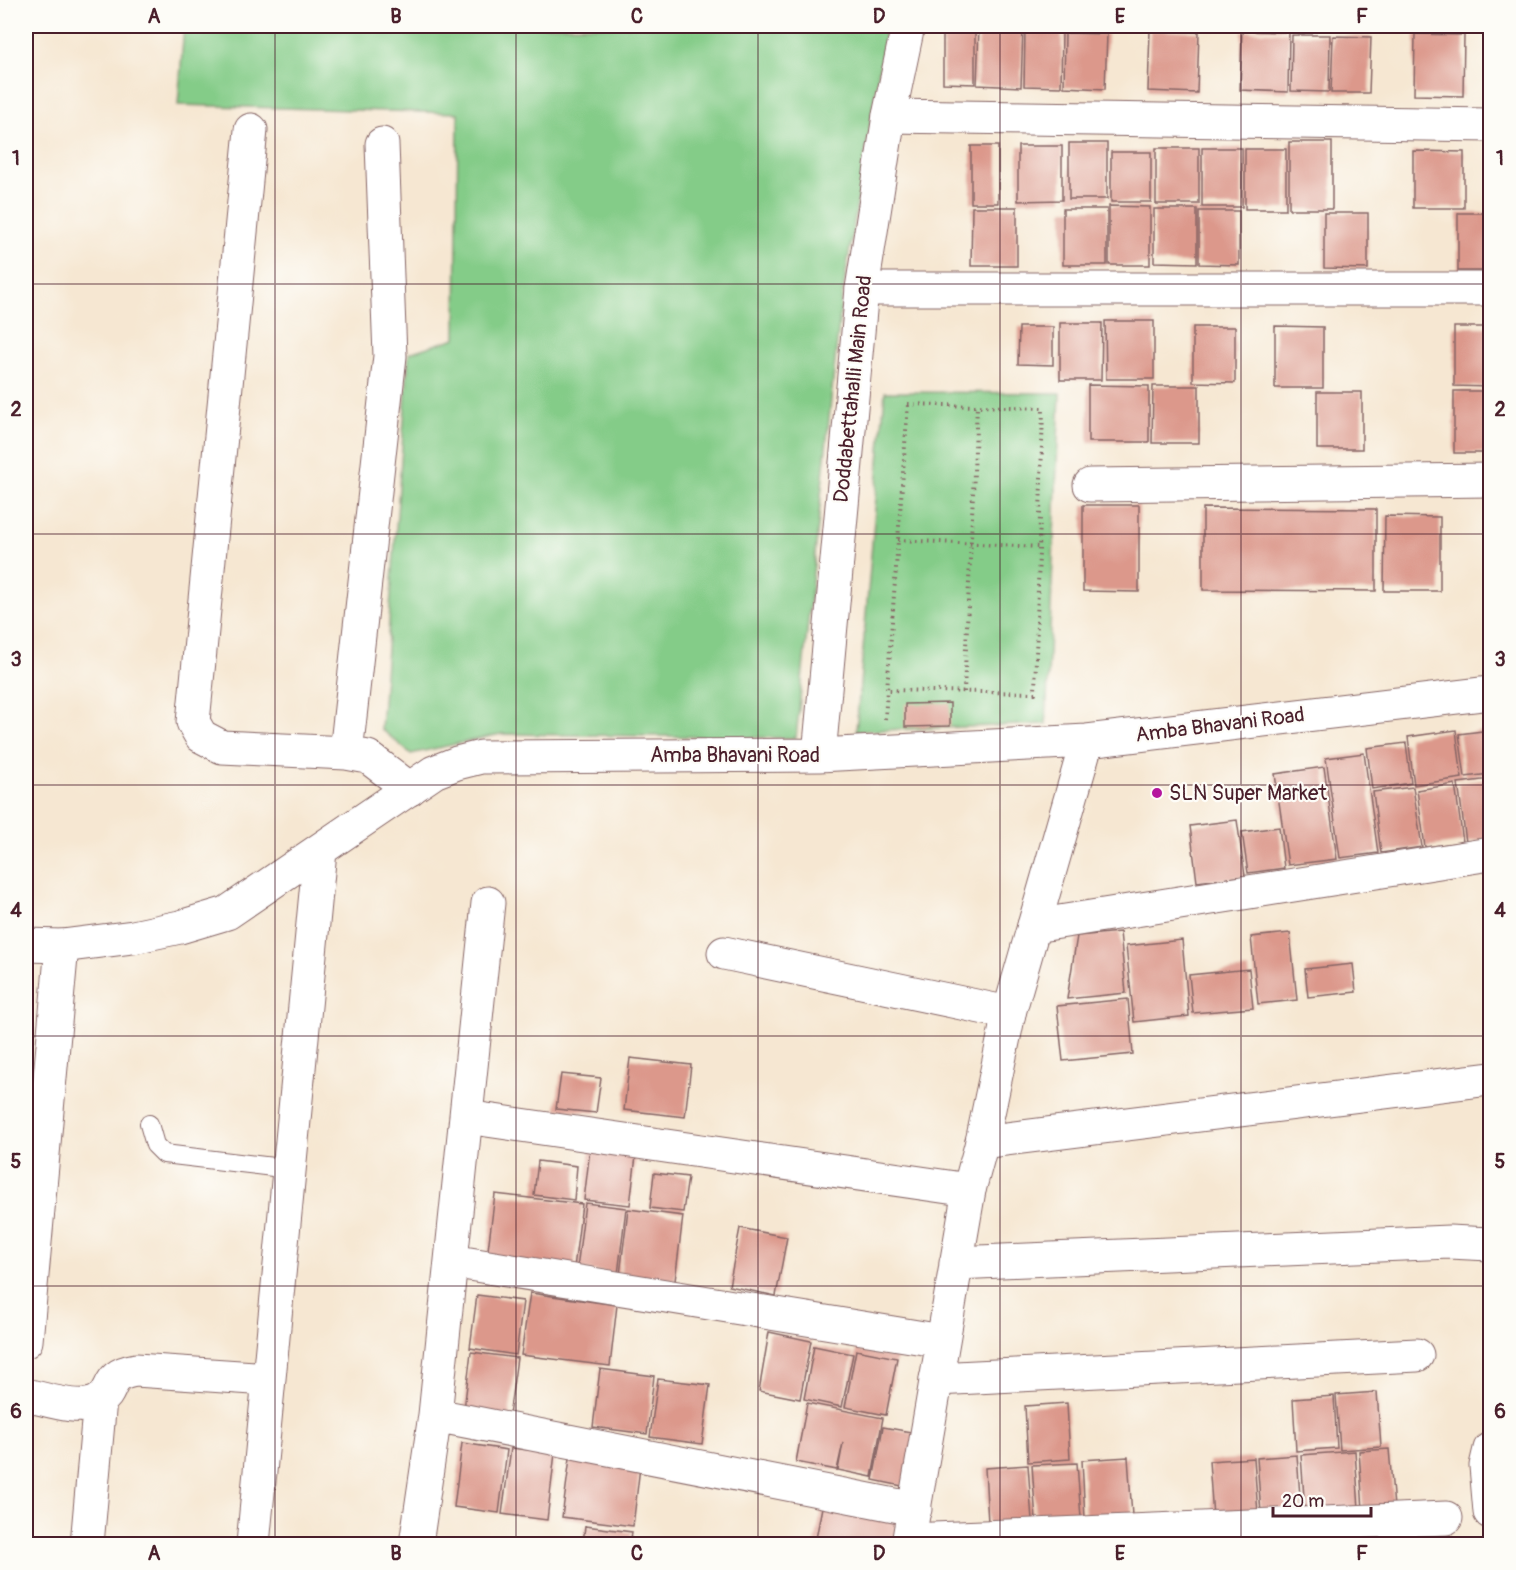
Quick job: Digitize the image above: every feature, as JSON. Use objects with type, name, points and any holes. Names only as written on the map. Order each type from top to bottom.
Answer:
[{"type":"street","name":"Doddabettahalli Main Road","points":[[819,755],[862,289],[889,116],[908,26]]},
{"type":"street","points":[[889,116],[1491,125]]},
{"type":"street","points":[[251,130],[193,722],[201,736],[222,747],[346,753],[369,757],[410,789]]},
{"type":"street","points":[[346,753],[390,356],[382,144]]},
{"type":"street","points":[[862,289],[1491,289]]},
{"type":"street","points":[[1090,485],[1491,480]]},
{"type":"street","name":"Amba Bhavani Road","points":[[26,945],[62,946],[133,937],[180,927],[227,913],[434,772],[481,757],[819,755],[1087,741],[1491,693]]},
{"type":"street","points":[[910,1531],[969,1190],[982,1142],[1009,1013],[1087,741]]},
{"type":"street","points":[[253,1545],[320,851]]},
{"type":"street","points":[[1034,926],[1491,854]]},
{"type":"street","points":[[416,1545],[435,1415],[488,903]]},
{"type":"street","points":[[26,1341],[62,946]]},
{"type":"street","points":[[724,953],[1009,1013]]},
{"type":"street","points":[[982,1142],[1491,1079]]},
{"type":"street","points":[[466,1117],[969,1190]]},
{"type":"street","points":[[956,1263],[1449,1242],[1491,1244]]},
{"type":"street","points":[[451,1261],[942,1341]]},
{"type":"street","points":[[936,1379],[1417,1355]]},
{"type":"street","points":[[87,1545],[100,1400],[114,1379],[122,1372],[136,1370],[269,1379]]},
{"type":"street","points":[[26,1395],[76,1405],[87,1405],[100,1400]]},
{"type":"street","points":[[435,1415],[910,1531],[1446,1518]]},
{"type":"street","points":[[1491,1449],[1486,1466],[1491,1512]]},
{"type":"lane","points":[[149,1124],[155,1145],[164,1154],[290,1169]]},
{"type":"path","points":[[908,404],[1043,408],[1035,693],[887,690],[898,540],[908,404]]},
{"type":"path","points":[[964,692],[977,406]]},
{"type":"path","points":[[898,540],[1039,547]]},
{"type":"green space","points":[[184,26],[886,26],[841,303],[796,738],[501,734],[411,754],[381,729],[409,353],[456,338],[458,113],[178,105]]},
{"type":"green space","points":[[885,392],[1060,393],[1046,724],[856,731]]},
{"type":"building","points":[[979,26],[1023,27],[1021,87],[977,85]]},
{"type":"building","points":[[1242,26],[1289,26],[1289,29],[1242,28]]},
{"type":"building","points":[[1374,26],[1416,26],[1416,32],[1374,31]]},
{"type":"building","points":[[1459,26],[1490,26],[1490,31],[1459,30]]},
{"type":"building","points":[[943,27],[975,28],[975,84],[943,83]]},
{"type":"building","points":[[1150,30],[1199,32],[1197,93],[1148,91]]},
{"type":"building","points":[[1025,31],[1062,32],[1061,87],[1024,86]]},
{"type":"building","points":[[1242,31],[1289,32],[1288,92],[1240,90]]},
{"type":"building","points":[[1065,33],[1107,34],[1105,89],[1064,87]]},
{"type":"building","points":[[1415,34],[1464,35],[1463,96],[1414,95]]},
{"type":"building","points":[[1292,35],[1330,35],[1329,92],[1291,91]]},
{"type":"building","points":[[1333,36],[1371,37],[1369,93],[1331,93]]},
{"type":"building","points":[[1289,142],[1332,142],[1332,209],[1289,209]]},
{"type":"building","points":[[1069,143],[1107,143],[1107,199],[1069,199]]},
{"type":"building","points":[[971,146],[998,146],[998,203],[971,203]]},
{"type":"building","points":[[1018,146],[1062,146],[1062,200],[1018,201]]},
{"type":"building","points":[[1156,148],[1199,148],[1199,204],[1156,204]]},
{"type":"building","points":[[1202,148],[1242,148],[1242,207],[1202,207]]},
{"type":"building","points":[[1245,149],[1286,149],[1286,209],[1245,209]]},
{"type":"building","points":[[1413,151],[1464,152],[1464,208],[1413,208]]},
{"type":"building","points":[[1111,152],[1151,152],[1151,202],[1111,202]]},
{"type":"building","points":[[1109,206],[1150,207],[1150,265],[1109,265]]},
{"type":"building","points":[[972,207],[1017,207],[1017,266],[971,266]]},
{"type":"building","points":[[1063,209],[1107,209],[1107,265],[1063,265]]},
{"type":"building","points":[[1154,209],[1197,209],[1197,263],[1154,262]]},
{"type":"building","points":[[1199,211],[1239,211],[1239,265],[1199,264]]},
{"type":"building","points":[[1324,213],[1368,213],[1368,269],[1324,268]]},
{"type":"building","points":[[1458,213],[1490,213],[1490,271],[1458,271]]},
{"type":"building","points":[[1105,321],[1154,321],[1154,379],[1106,379]]},
{"type":"building","points":[[1060,323],[1102,323],[1101,380],[1060,380]]},
{"type":"building","points":[[1275,326],[1323,327],[1323,388],[1275,388]]},
{"type":"building","points":[[1019,327],[1053,327],[1053,365],[1018,364]]},
{"type":"building","points":[[1193,327],[1235,327],[1235,383],[1193,382]]},
{"type":"building","points":[[1454,327],[1490,327],[1490,387],[1454,386]]},
{"type":"building","points":[[1088,385],[1149,386],[1149,442],[1088,442]]},
{"type":"building","points":[[1153,386],[1199,386],[1199,443],[1152,443]]},
{"type":"building","points":[[1454,391],[1490,391],[1490,453],[1454,453]]},
{"type":"building","points":[[1317,392],[1362,392],[1362,449],[1317,449]]},
{"type":"building","points":[[1083,505],[1139,505],[1139,592],[1083,591]]},
{"type":"building","points":[[1203,508],[1376,509],[1376,591],[1203,590]]},
{"type":"building","points":[[1385,516],[1440,517],[1440,591],[1384,591]]},
{"type":"building","points":[[950,703],[950,726],[905,727],[905,704]]},
{"type":"building","points":[[1456,730],[1462,778],[1414,785],[1408,737]]},
{"type":"building","points":[[1490,730],[1490,774],[1465,777],[1459,734]]},
{"type":"building","points":[[1406,743],[1411,783],[1372,789],[1367,748]]},
{"type":"building","points":[[1364,753],[1378,853],[1340,858],[1326,758]]},
{"type":"building","points":[[1324,767],[1337,859],[1288,865],[1275,774]]},
{"type":"building","points":[[1490,779],[1490,839],[1466,842],[1458,783]]},
{"type":"building","points":[[1455,784],[1463,842],[1425,847],[1417,790]]},
{"type":"building","points":[[1413,787],[1422,847],[1381,853],[1373,792]]},
{"type":"building","points":[[1237,820],[1245,876],[1197,882],[1190,826]]},
{"type":"building","points":[[1279,827],[1284,868],[1248,873],[1242,832]]},
{"type":"building","points":[[1120,932],[1126,993],[1067,999],[1077,936]]},
{"type":"building","points":[[1290,933],[1297,1000],[1258,1004],[1251,937]]},
{"type":"building","points":[[1182,940],[1189,1016],[1134,1022],[1126,946]]},
{"type":"building","points":[[1353,964],[1356,992],[1308,997],[1305,969]]},
{"type":"building","points":[[1249,969],[1253,1008],[1193,1013],[1189,975]]},
{"type":"building","points":[[1128,999],[1133,1054],[1063,1061],[1057,1006]]},
{"type":"building","points":[[630,1058],[691,1065],[685,1117],[624,1110]]},
{"type":"building","points":[[561,1074],[601,1078],[596,1113],[556,1109]]},
{"type":"building","points":[[591,1141],[637,1148],[630,1205],[584,1200]]},
{"type":"building","points":[[538,1161],[577,1166],[574,1200],[534,1195]]},
{"type":"building","points":[[654,1173],[688,1177],[683,1212],[650,1208]]},
{"type":"building","points":[[495,1194],[582,1204],[574,1268],[487,1258]]},
{"type":"building","points":[[585,1203],[626,1208],[618,1274],[577,1269]]},
{"type":"building","points":[[628,1209],[683,1216],[675,1281],[620,1275]]},
{"type":"building","points":[[740,1228],[787,1237],[776,1296],[729,1286]]},
{"type":"building","points":[[530,1293],[617,1305],[610,1366],[521,1355]]},
{"type":"building","points":[[477,1295],[523,1301],[516,1355],[470,1348]]},
{"type":"building","points":[[769,1332],[811,1341],[800,1399],[759,1391]]},
{"type":"building","points":[[814,1346],[853,1354],[842,1407],[804,1399]]},
{"type":"building","points":[[856,1350],[897,1358],[886,1415],[845,1407]]},
{"type":"building","points":[[471,1352],[517,1358],[509,1416],[464,1410]]},
{"type":"building","points":[[600,1369],[654,1376],[647,1434],[593,1427]]},
{"type":"building","points":[[658,1379],[710,1385],[702,1444],[650,1437]]},
{"type":"building","points":[[1377,1392],[1381,1447],[1340,1450],[1336,1395]]},
{"type":"building","points":[[1334,1396],[1337,1448],[1296,1451],[1293,1399]]},
{"type":"building","points":[[807,1403],[883,1418],[872,1477],[838,1470],[843,1443],[837,1470],[796,1462]]},
{"type":"building","points":[[1067,1403],[1070,1459],[1028,1462],[1025,1406]]},
{"type":"building","points":[[883,1427],[917,1433],[907,1487],[873,1480]]},
{"type":"building","points":[[462,1443],[507,1450],[499,1513],[454,1507]]},
{"type":"building","points":[[511,1448],[555,1453],[547,1520],[502,1514]]},
{"type":"building","points":[[1389,1449],[1394,1507],[1363,1510],[1359,1451]]},
{"type":"building","points":[[1355,1451],[1359,1509],[1305,1512],[1301,1455]]},
{"type":"building","points":[[1297,1455],[1301,1511],[1261,1514],[1257,1458]]},
{"type":"building","points":[[1128,1457],[1132,1516],[1085,1519],[1082,1460]]},
{"type":"building","points":[[570,1458],[640,1467],[633,1526],[562,1517]]},
{"type":"building","points":[[1254,1458],[1258,1514],[1213,1517],[1209,1461]]},
{"type":"building","points":[[1077,1463],[1081,1518],[1036,1521],[1032,1465]]},
{"type":"building","points":[[1028,1465],[1032,1520],[988,1523],[985,1468]]},
{"type":"building","points":[[823,1502],[899,1517],[894,1544],[815,1544]]},
{"type":"building","points":[[585,1526],[632,1532],[630,1544],[583,1544]]},
{"type":"place","name":"SLN Super Market","points":[[1157,793]]}]
